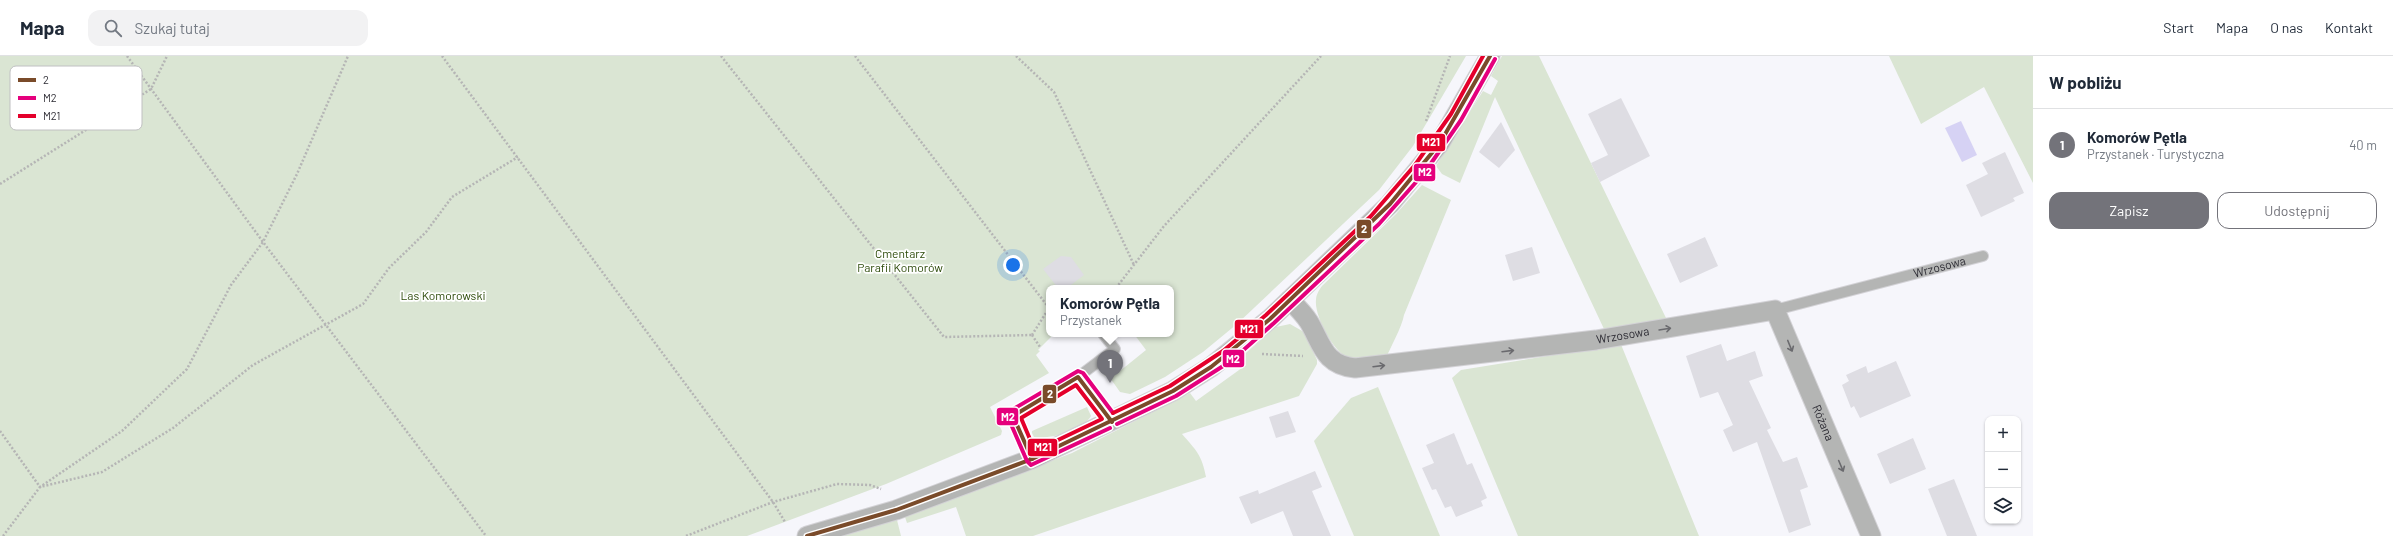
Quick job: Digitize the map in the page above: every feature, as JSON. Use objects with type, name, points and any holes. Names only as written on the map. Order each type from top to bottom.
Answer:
[{"type":"street","points":[[807,536],[896,510],[1032,459],[1112,422],[1194,379],[1241,344],[1375,220],[1420,169],[1456,116],[1490,56]]},
{"type":"street","name":"Wrzosowa","points":[[1290,300],[1309,322],[1325,352],[1340,366],[1366,368],[1596,340],[1775,310]]},
{"type":"street","name":"Różana","points":[[1775,310],[1871,536]]},
{"type":"lane","name":"Wrzosowa","points":[[1775,310],[1983,256]]},
{"type":"lane","points":[[1032,459],[1013,416],[1078,377],[1114,349],[1105,337]]},
{"type":"lane","points":[[1078,377],[1112,422]]},
{"type":"path","points":[[127,56],[135,66]]},
{"type":"path","points":[[142,95],[152,89],[167,56]]},
{"type":"path","points":[[3,536],[40,487],[122,431],[187,369],[231,285],[264,242],[297,174],[348,56]]},
{"type":"path","points":[[442,56],[773,502],[785,522]]},
{"type":"path","points":[[722,56],[944,337],[1032,335]]},
{"type":"path","points":[[855,56],[1046,304]]},
{"type":"path","points":[[1016,56],[1054,92],[1134,265]]},
{"type":"path","points":[[1118,285],[1164,226],[1321,56]]},
{"type":"path","points":[[1423,127],[1450,56]]},
{"type":"path","points":[[142,76],[264,242],[486,536]]},
{"type":"path","points":[[0,184],[86,130]]},
{"type":"path","points":[[40,487],[102,472],[173,428],[252,365],[363,304],[389,268],[426,232],[452,197],[518,157]]},
{"type":"path","points":[[1032,335],[1046,313]]},
{"type":"path","points":[[1032,335],[1040,347]]},
{"type":"path","points":[[1261,355],[1283,354],[1316,357],[1325,352]]},
{"type":"path","points":[[0,431],[40,487]]},
{"type":"path","points":[[686,536],[773,502],[837,484],[870,485],[881,489]]},
{"type":"green space","name":"Las Komorowski","points":[[0,56],[1466,56],[1413,146],[1379,190],[1237,324],[1203,352],[1165,377],[1130,394],[1120,392],[1108,375],[1105,376],[1102,371],[1113,363],[1120,371],[1146,350],[1136,337],[1174,337],[1174,285],[1046,285],[1046,337],[1051,337],[1038,350],[1040,351],[1036,355],[1049,373],[990,407],[1002,431],[1001,435],[886,484],[747,536],[0,536]]},
{"type":"green space","points":[[1502,56],[1539,56],[1666,318],[1663,321],[1604,329],[1495,97],[1460,183],[1442,174],[1436,166],[1483,91],[1491,95],[1498,81],[1491,76]]},
{"type":"green space","points":[[1889,56],[2033,56],[2033,183],[1984,87],[1921,124]]},
{"type":"green space","points":[[1422,185],[1451,200],[1401,325],[1386,358],[1364,361],[1352,360],[1345,357],[1339,351],[1322,325],[1316,307],[1317,294],[1322,286],[1396,214]]},
{"type":"green space","points":[[1290,324],[1304,332],[1317,360],[1317,364],[1299,396],[1182,434],[1198,453],[1203,463],[1206,477],[1033,536],[966,536],[956,507],[907,523],[905,517],[1072,453],[1190,393],[1196,401],[1246,365],[1240,358],[1276,327]]},
{"type":"green space","points":[[1620,342],[1699,536],[1518,536],[1452,378],[1461,370],[1596,348]]},
{"type":"green space","points":[[1378,387],[1440,536],[1354,536],[1314,441],[1351,398]]},
{"type":"green space","points":[[1087,407],[1091,416],[1081,426],[1074,430],[1049,437],[1034,437],[1032,431]]},
{"type":"green space","points":[[897,520],[901,536],[837,536]]},
{"type":"shaded area","points":[[1961,121],[1977,155],[1962,162],[1945,128]]},
{"type":"building","points":[[1621,98],[1650,156],[1600,182],[1591,163],[1608,155],[1588,114]]},
{"type":"building","points":[[1501,122],[1515,150],[1499,168],[1479,152]]},
{"type":"building","points":[[2005,152],[2024,193],[2013,198],[2015,201],[1981,217],[1966,185],[1988,174],[1982,163]]},
{"type":"building","points":[[1705,237],[1718,266],[1680,283],[1667,254]]},
{"type":"building","points":[[1532,247],[1540,273],[1513,281],[1505,255]]},
{"type":"building","points":[[1061,256],[1071,257],[1084,275],[1071,285],[1056,285],[1043,269]]},
{"type":"building","points":[[1721,344],[1727,361],[1755,351],[1763,376],[1749,381],[1771,428],[1767,430],[1783,462],[1797,457],[1808,487],[1800,490],[1811,525],[1789,533],[1757,442],[1733,452],[1723,430],[1733,425],[1718,392],[1700,398],[1686,356]]},
{"type":"building","points":[[1896,361],[1911,396],[1860,418],[1854,406],[1851,408],[1842,385],[1849,381],[1846,375],[1866,366],[1868,373]]},
{"type":"building","points":[[1288,411],[1296,432],[1276,438],[1269,417]]},
{"type":"building","points":[[1454,433],[1467,465],[1472,463],[1487,498],[1481,501],[1483,506],[1456,517],[1451,506],[1445,508],[1436,489],[1432,490],[1422,468],[1434,463],[1426,445]]},
{"type":"building","points":[[1913,438],[1926,469],[1890,484],[1877,454]]},
{"type":"building","points":[[1315,471],[1322,487],[1312,491],[1331,536],[1293,536],[1283,511],[1251,524],[1239,497],[1258,490],[1259,494]]},
{"type":"building","points":[[1954,479],[1977,536],[1947,536],[1928,489]]},
{"type":"transit line","name":"M21","points":[[1113,413],[1170,386],[1223,351],[1266,315],[1371,216],[1415,165],[1451,114],[1483,56]]},
{"type":"transit line","name":"2","points":[[807,536],[896,510],[1032,459],[1173,391],[1211,367],[1270,319],[1390,204],[1440,143],[1490,56]]},
{"type":"transit line","name":"M2","points":[[1117,424],[1176,396],[1231,361],[1274,323],[1379,224],[1425,172],[1461,120],[1495,59]]},
{"type":"transit line","name":"M2","points":[[1110,428],[1031,465],[1027,461],[1007,415],[1010,411],[1078,371],[1083,373],[1113,413]]},
{"type":"transit line","name":"2","points":[[1032,459],[1013,416],[1078,377],[1112,422]]},
{"type":"transit line","name":"M21","points":[[1076,385],[1102,419],[1035,451],[1021,418],[1076,385]]},
{"type":"place","name":"Komorów Pętla","points":[[1110,383]]},
{"type":"park label","name":"Cmentarz Parafii Komorów","points":[[900,261]]}]
